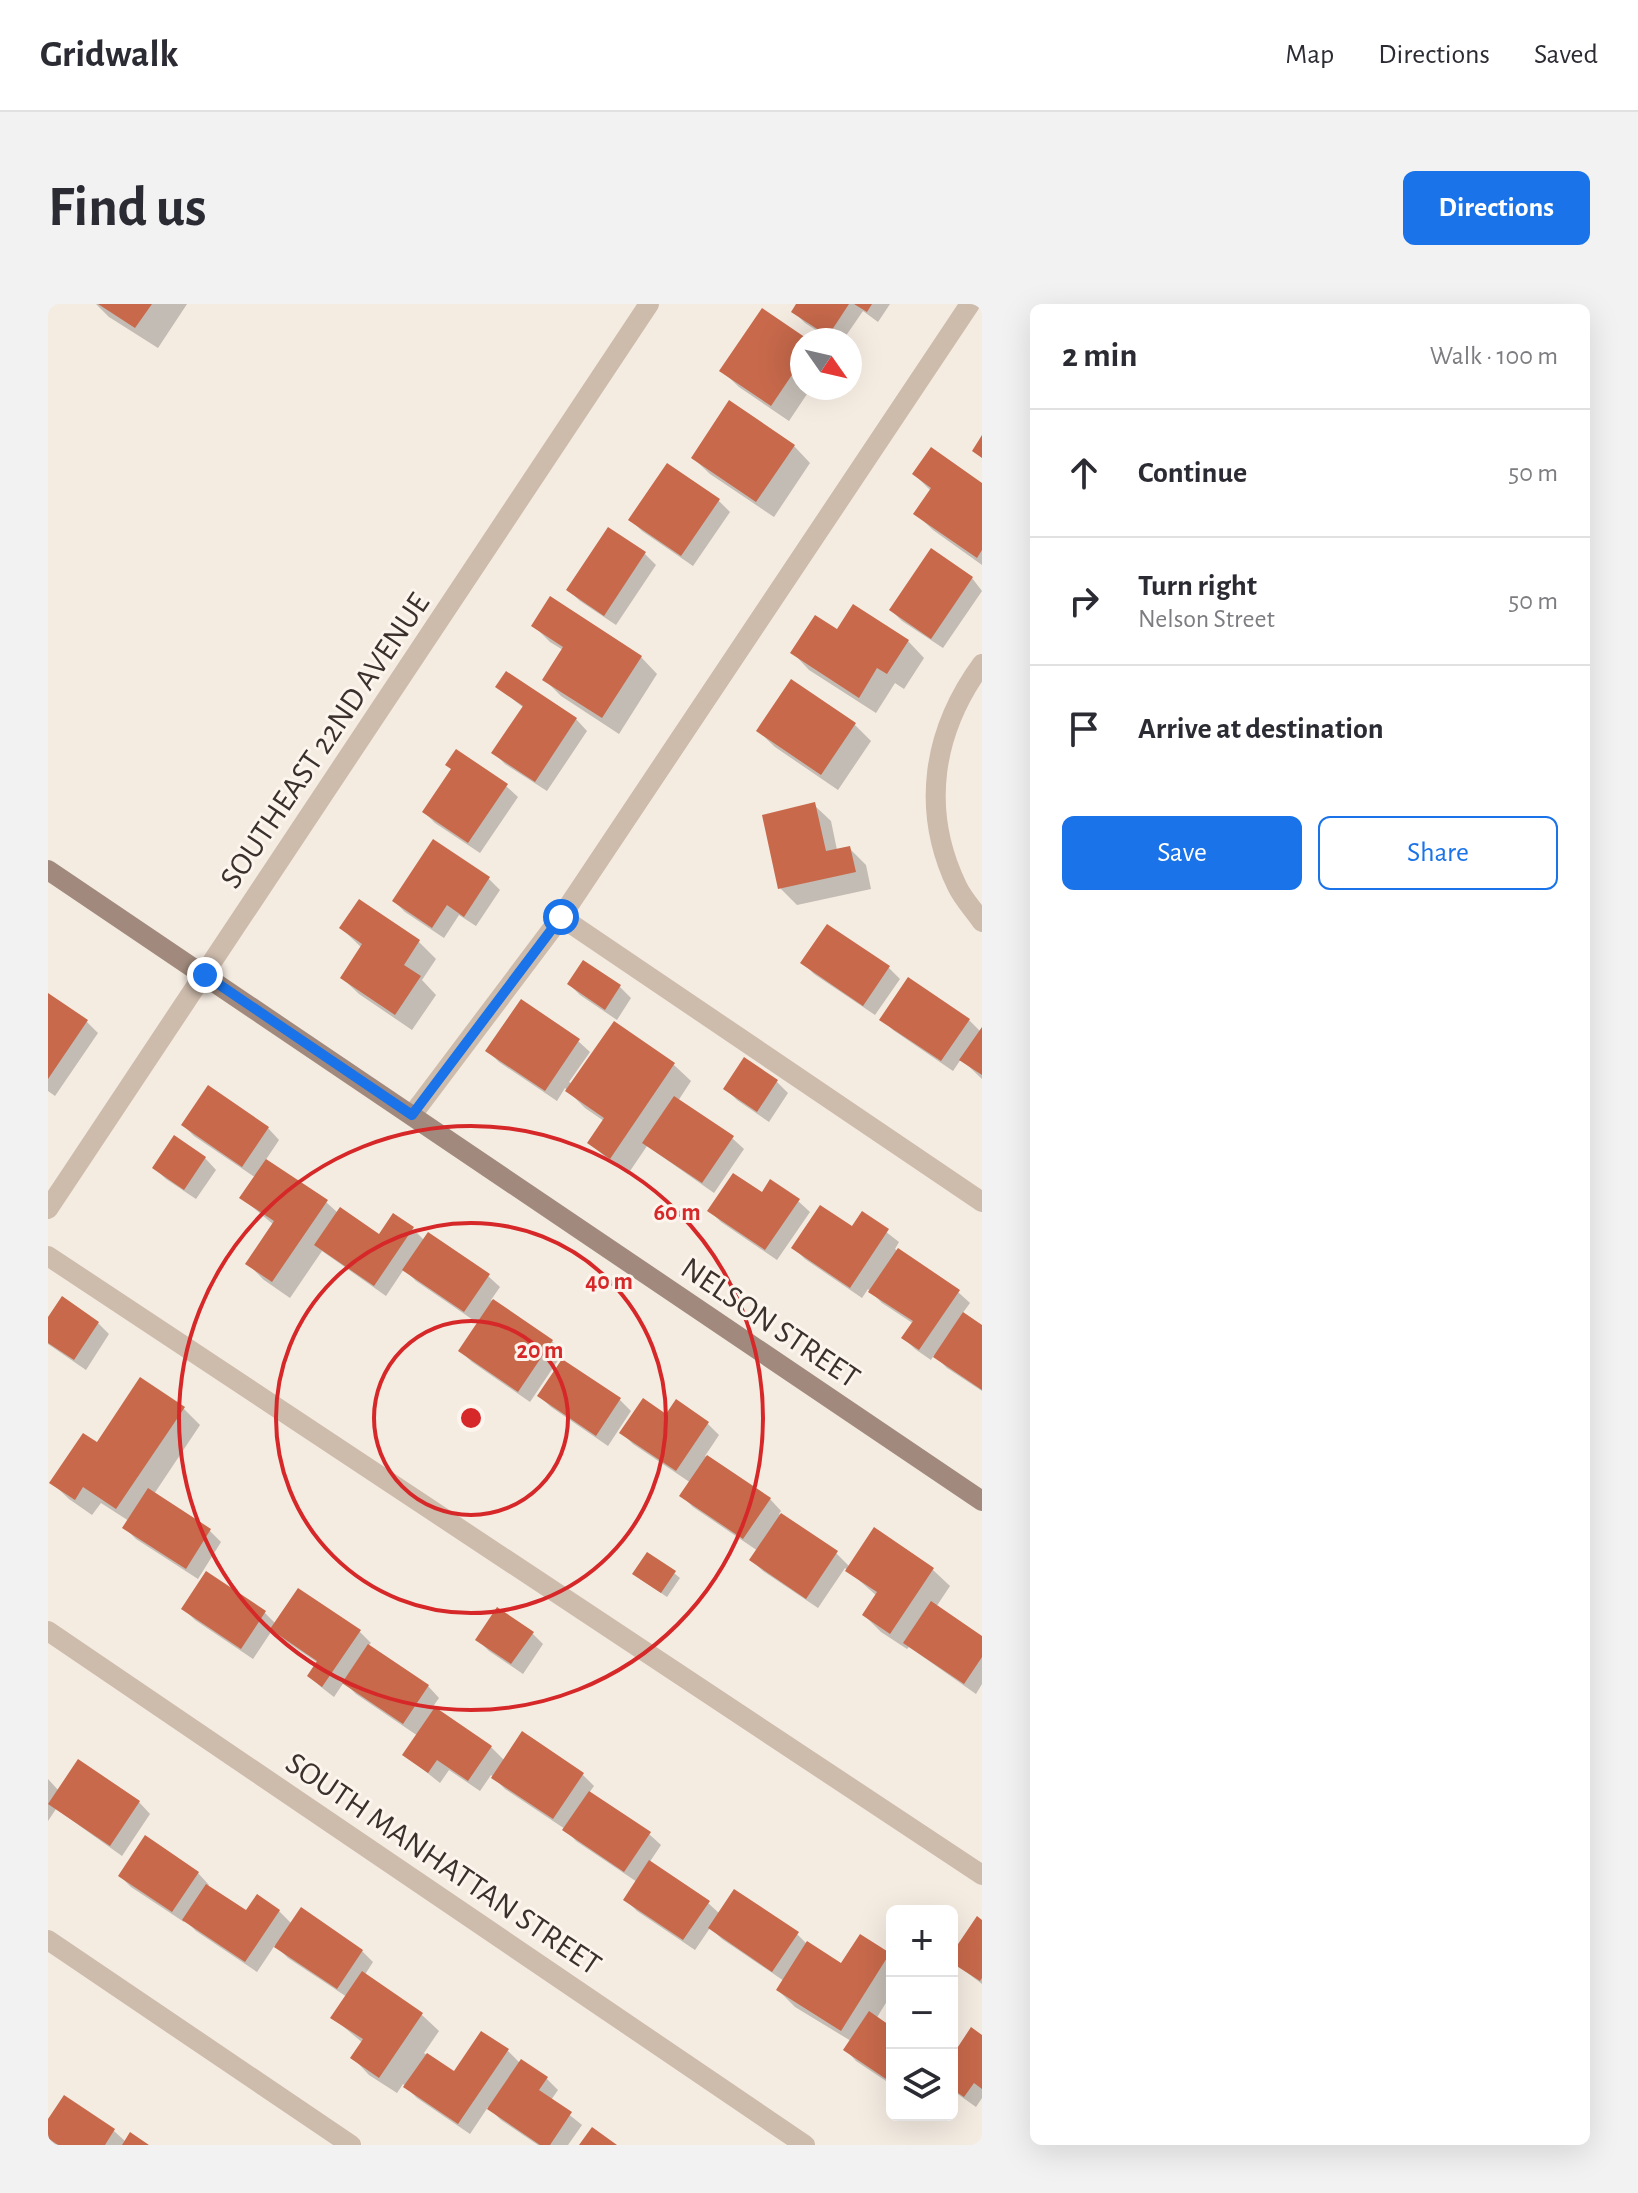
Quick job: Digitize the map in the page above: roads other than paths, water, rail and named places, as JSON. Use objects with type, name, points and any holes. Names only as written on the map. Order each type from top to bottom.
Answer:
[{"type":"street","name":"SOUTHEAST 22ND AVENUE","points":[[48,1209],[649,304]]},
{"type":"street","points":[[412,1115],[561,917],[970,304]]},
{"type":"street","points":[[982,664],[958,701],[941,745],[935,794],[940,842],[958,888],[982,922]]},
{"type":"street","name":"NELSON STREET","points":[[48,870],[982,1501]]},
{"type":"street","points":[[561,917],[982,1202]]},
{"type":"street","points":[[48,1256],[982,1875]]},
{"type":"street","name":"SOUTH MANHATTAN STREET","points":[[48,1631],[805,2145]]},
{"type":"street","points":[[48,1940],[351,2145]]}]
